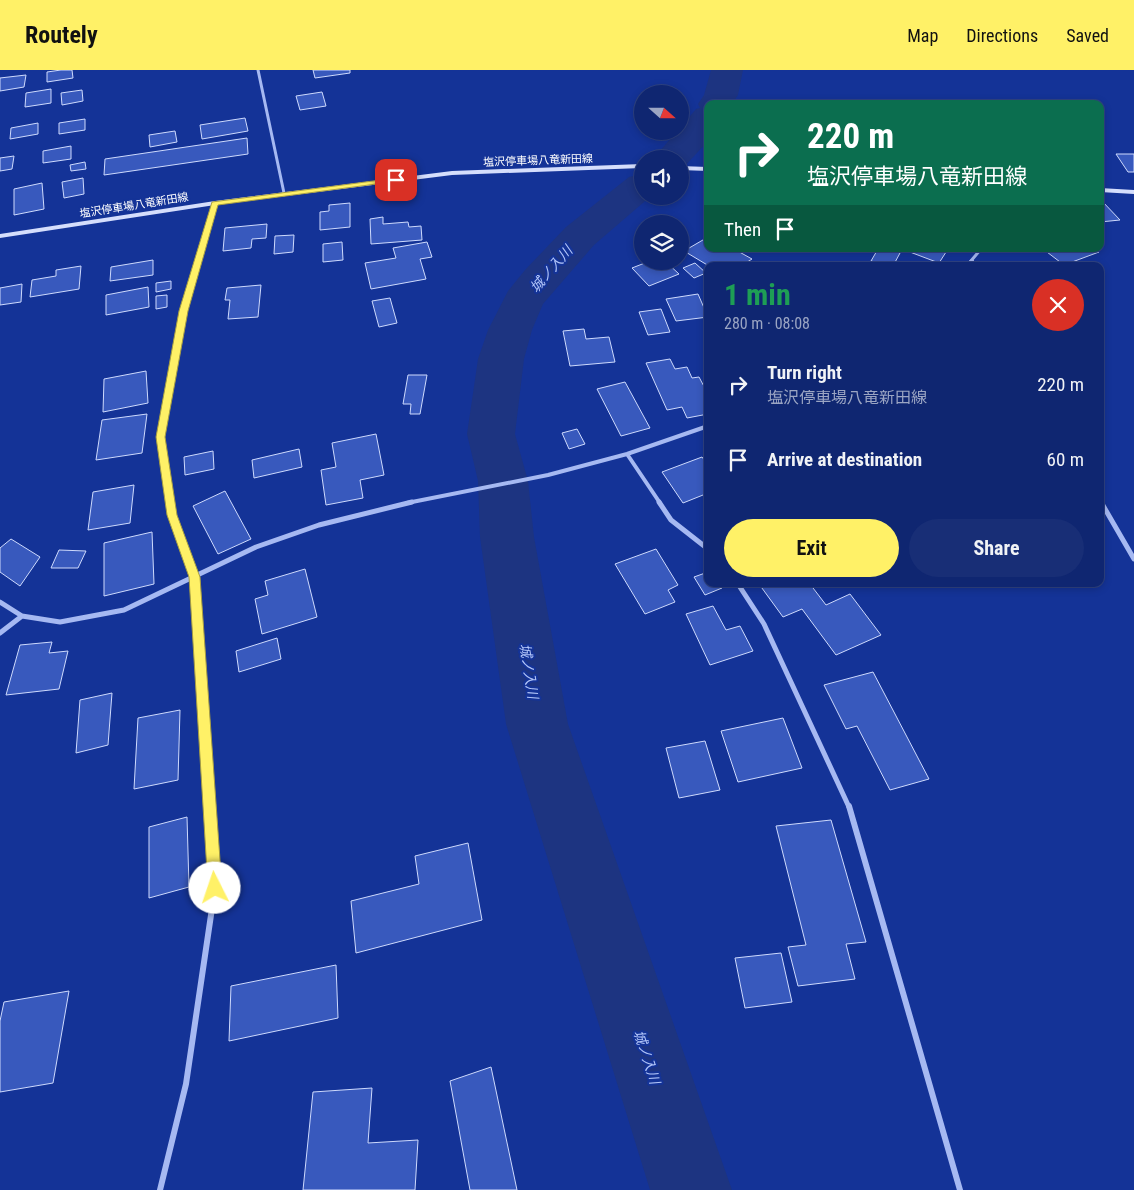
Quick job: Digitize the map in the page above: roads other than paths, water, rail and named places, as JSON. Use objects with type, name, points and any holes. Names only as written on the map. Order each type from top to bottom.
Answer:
[{"type":"main road","name":"塩沢停車場八竜新田線","points":[[0,236],[284,193],[452,173],[634,166]]},
{"type":"main road","points":[[689,168],[704,168]]},
{"type":"main road","points":[[1104,190],[1134,192]]},
{"type":"street","points":[[258,70],[284,193]]},
{"type":"street","points":[[160,1190],[186,1084],[215,888],[195,577],[172,515],[160,437],[184,311],[215,203]]},
{"type":"street","points":[[970,262],[979,252]]},
{"type":"street","points":[[0,602],[22,616],[60,622],[124,610],[256,547],[318,525],[423,500],[548,476],[627,454],[704,427]]},
{"type":"street","points":[[627,454],[671,520],[704,547]]},
{"type":"street","points":[[1104,507],[1134,560]]},
{"type":"street","points":[[740,587],[764,624],[848,802],[960,1190]]},
{"type":"street","points":[[0,633],[22,616]]},
{"type":"waterway","name":"城ノ入川","points":[[718,100],[721,95],[727,70]]},
{"type":"waterway","name":"城ノ入川","points":[[679,150],[704,122]]},
{"type":"waterway","name":"城ノ入川","points":[[634,192],[580,236],[540,279],[523,301],[510,330],[501,359],[491,434],[503,481],[507,537],[537,724],[691,1190]]}]
